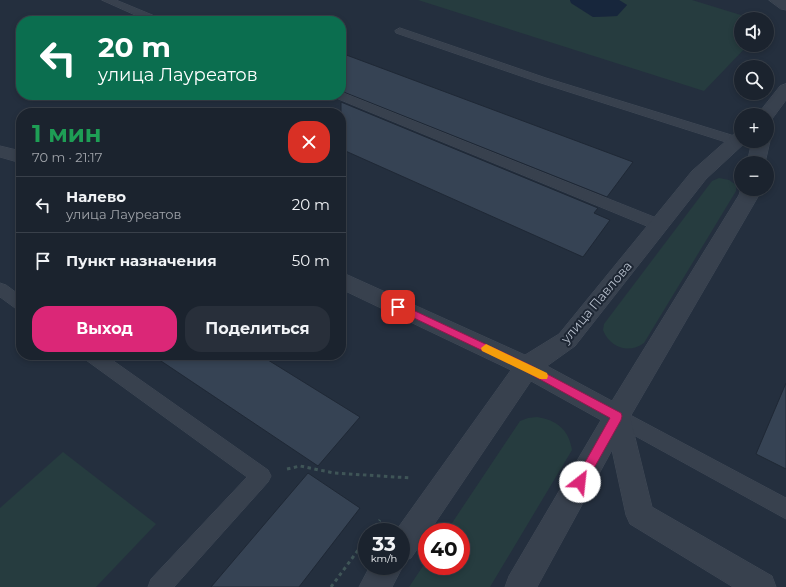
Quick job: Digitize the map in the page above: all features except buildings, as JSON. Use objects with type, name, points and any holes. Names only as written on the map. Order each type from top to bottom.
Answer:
[{"type":"street","points":[[776,0],[786,6]]},
{"type":"street","points":[[772,108],[786,89]]},
{"type":"street","name":"улица Павлова","points":[[410,535],[527,367],[567,340],[699,175],[734,144]]},
{"type":"street","points":[[0,151],[16,156]]},
{"type":"street","points":[[520,587],[617,416],[748,196]]},
{"type":"street","points":[[346,282],[527,367],[617,416],[640,515],[761,587]]},
{"type":"street","points":[[374,587],[382,575]]},
{"type":"lane","points":[[107,0],[146,16]]},
{"type":"lane","points":[[400,31],[542,80],[734,138]]},
{"type":"lane","points":[[346,97],[659,225]]},
{"type":"lane","points":[[0,288],[16,300]]},
{"type":"lane","points":[[99,360],[261,476],[159,587]]},
{"type":"lane","points":[[617,416],[786,509]]},
{"type":"path","points":[[261,476],[300,466],[334,473],[411,478]]},
{"type":"path","points":[[331,587],[358,550]]},
{"type":"green space","points":[[418,0],[570,0],[571,3],[593,17],[617,16],[627,5],[619,0],[692,0],[734,13],[734,52],[741,52],[704,91]]},
{"type":"green space","points":[[719,178],[729,180],[734,184],[734,194],[644,343],[632,348],[615,345],[606,336],[603,330],[604,324],[712,181]]},
{"type":"green space","points":[[528,418],[544,418],[556,423],[568,437],[572,450],[490,587],[409,587],[418,574],[418,575],[470,575],[470,523],[452,523],[520,421]]},
{"type":"green space","points":[[63,452],[156,524],[96,587],[0,587],[0,508]]},
{"type":"water","points":[[570,0],[619,0],[627,5],[617,16],[593,17],[571,3]]},
{"type":"slow traffic","points":[[486,348],[543,376]]},
{"type":"route","points":[[398,307],[527,367],[617,416],[580,482]]}]
